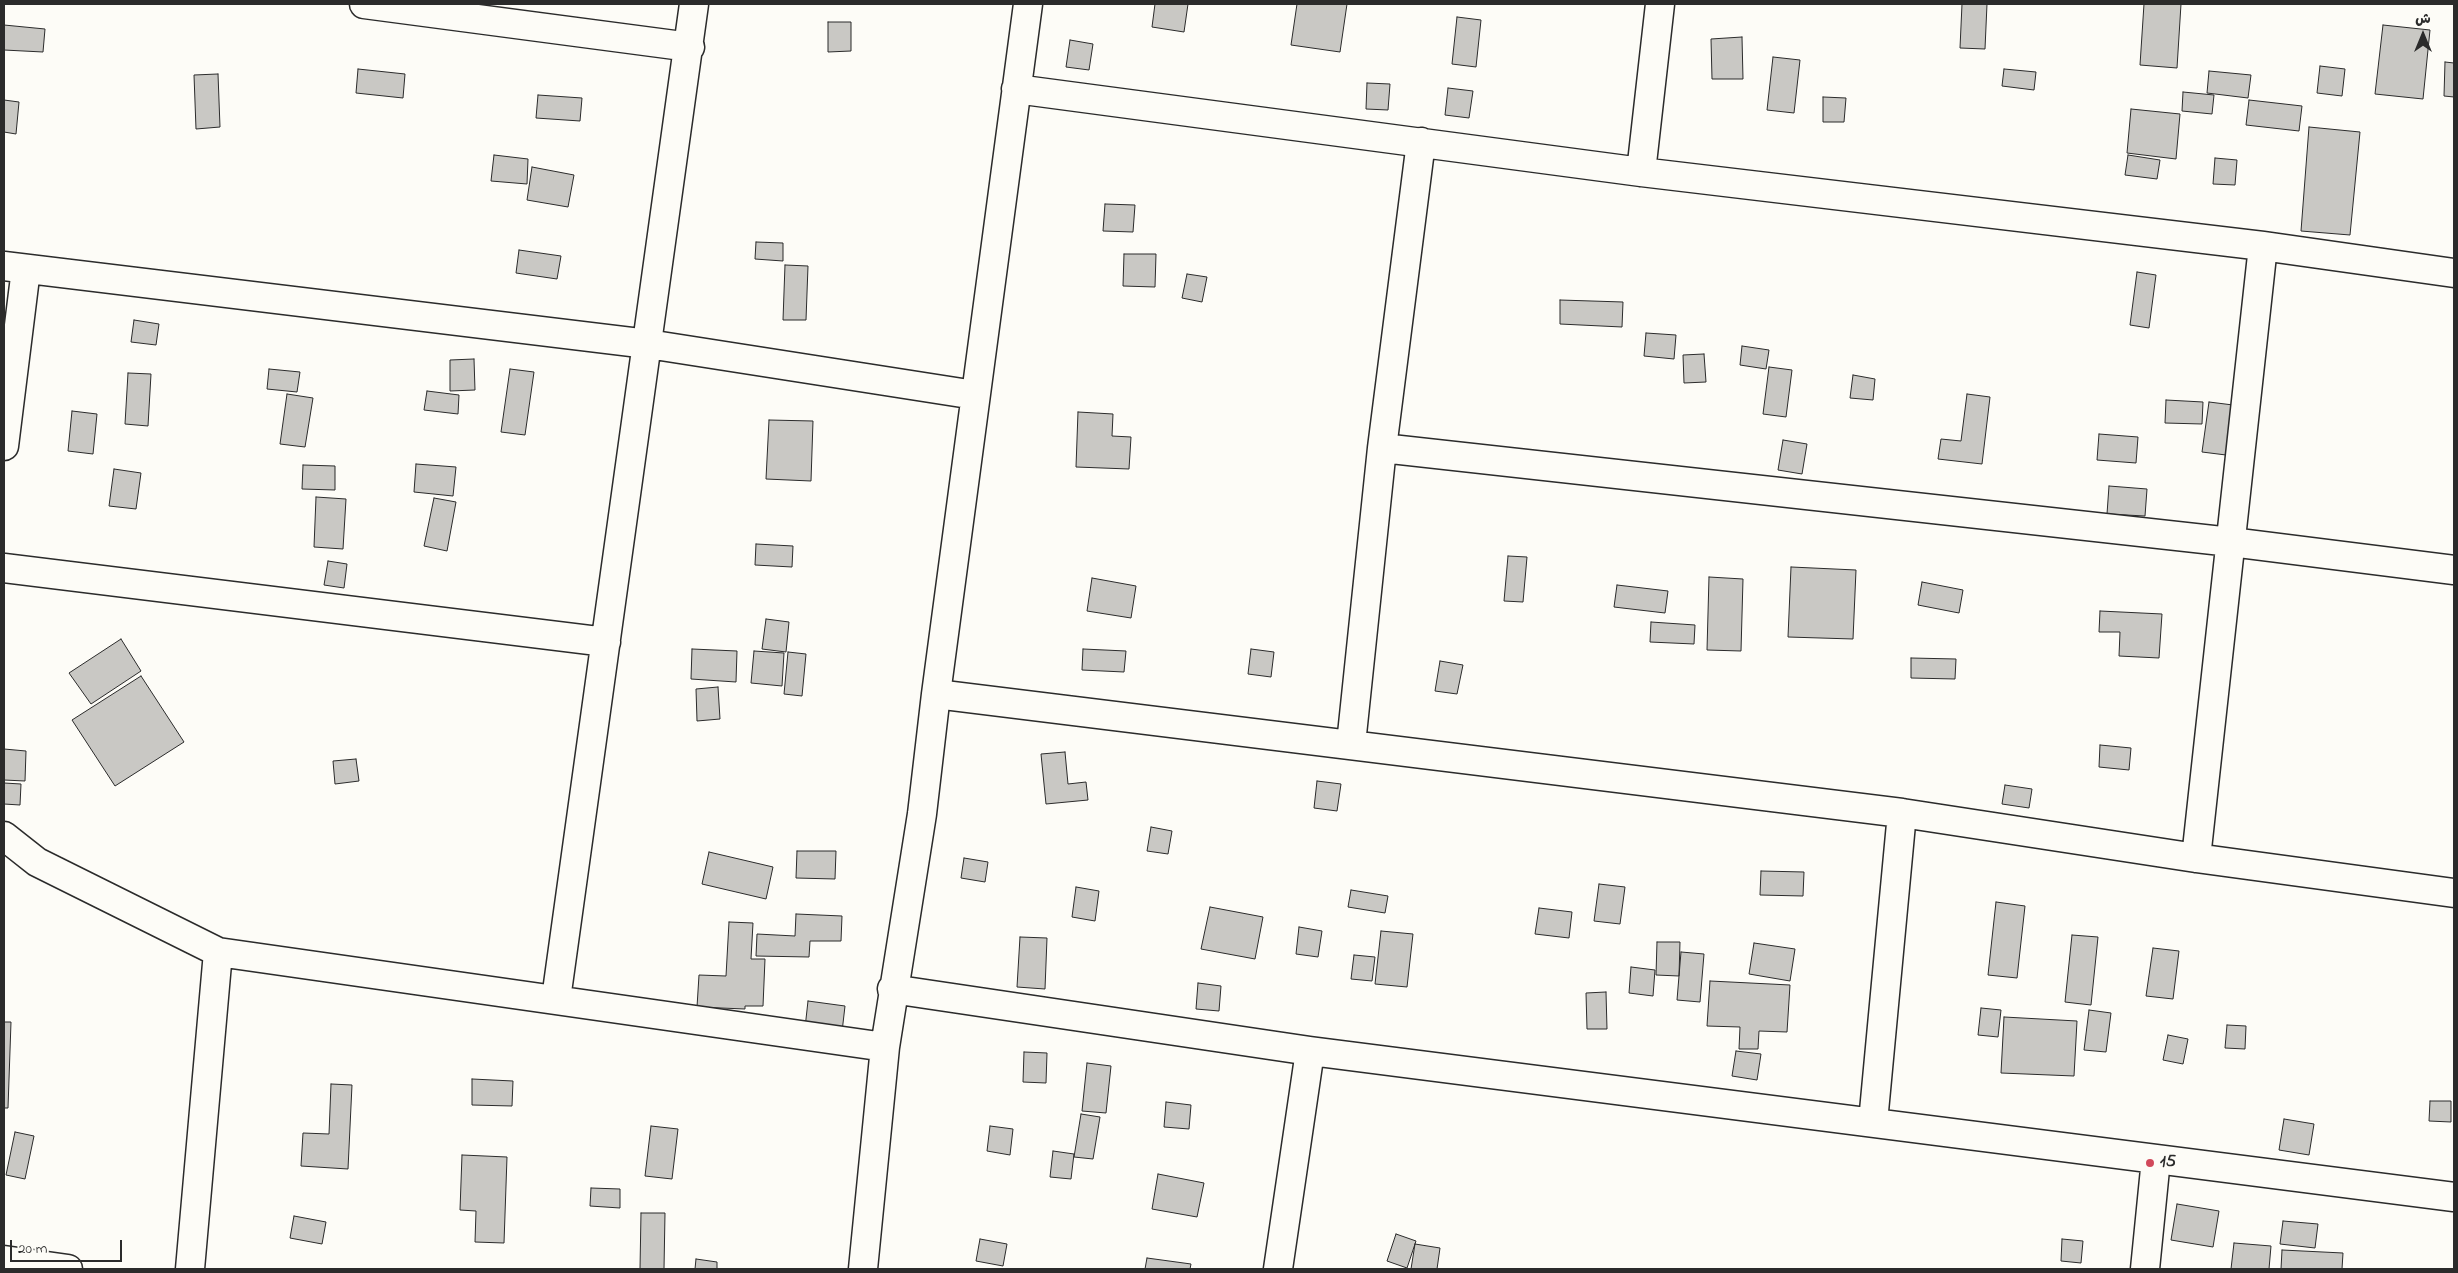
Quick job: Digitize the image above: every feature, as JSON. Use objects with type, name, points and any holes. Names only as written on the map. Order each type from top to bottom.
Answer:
[{"type":"street","points":[[364,4],[690,47]]},
{"type":"street","points":[[556,999],[690,47],[694,4]]},
{"type":"street","points":[[863,1269],[884,1047],[922,814],[975,395],[1028,4]]},
{"type":"street","points":[[1642,172],[1660,4]]},
{"type":"street","points":[[1016,89],[1642,172],[2263,246],[2454,273]]},
{"type":"street","points":[[1351,744],[1382,448],[1421,142]]},
{"type":"street","points":[[2196,858],[2263,246]]},
{"type":"street","points":[[4,446],[15,268],[648,344],[975,395]]},
{"type":"street","points":[[1382,448],[2231,542],[2454,570]]},
{"type":"street","points":[[4,568],[606,642]]},
{"type":"street","points":[[936,694],[1902,813],[2196,858],[2454,893]]},
{"type":"street","points":[[1873,1122],[1902,813]]},
{"type":"street","points":[[4,836],[37,862],[218,952],[884,1047]]},
{"type":"street","points":[[190,1269],[218,952]]},
{"type":"street","points":[[892,989],[1310,1051],[2454,1197]]},
{"type":"street","points":[[1278,1269],[1310,1051]]},
{"type":"street","points":[[2145,1269],[2156,1159]]},
{"type":"street","points":[[4,1260],[68,1269]]},
{"type":"building","points":[[1155,4],[1188,4],[1184,32],[1152,27]]},
{"type":"building","points":[[1297,4],[1347,4],[1340,52],[1291,45]]},
{"type":"building","points":[[1962,4],[1987,4],[1985,49],[1960,48]]},
{"type":"building","points":[[2144,4],[2181,4],[2177,68],[2140,65]]},
{"type":"building","points":[[1457,17],[1481,20],[1476,67],[1452,64]]},
{"type":"building","points":[[828,22],[851,22],[851,51],[828,52]]},
{"type":"building","points":[[4,25],[45,29],[43,52],[4,50]]},
{"type":"building","points":[[2383,25],[2430,30],[2423,99],[2375,94]]},
{"type":"building","points":[[1742,37],[1743,79],[1712,79],[1711,39]]},
{"type":"building","points":[[1070,40],[1093,44],[1089,70],[1066,67]]},
{"type":"building","points":[[1773,57],[1800,60],[1794,113],[1767,110]]},
{"type":"building","points":[[2445,62],[2454,63],[2454,97],[2444,96]]},
{"type":"building","points":[[2320,66],[2345,69],[2342,96],[2317,93]]},
{"type":"building","points":[[358,69],[405,74],[403,98],[356,93]]},
{"type":"building","points":[[2004,69],[2036,72],[2034,90],[2002,86]]},
{"type":"building","points":[[2209,71],[2251,75],[2248,98],[2207,93]]},
{"type":"building","points":[[218,74],[220,127],[196,129],[194,75]]},
{"type":"building","points":[[1367,83],[1390,84],[1388,110],[1366,109]]},
{"type":"building","points":[[1448,88],[1473,91],[1469,118],[1445,115]]},
{"type":"building","points":[[2183,92],[2214,95],[2212,114],[2182,111]]},
{"type":"building","points":[[538,95],[582,98],[580,121],[536,118]]},
{"type":"building","points":[[1823,97],[1846,98],[1844,122],[1823,122]]},
{"type":"building","points":[[4,100],[19,102],[16,134],[4,132]]},
{"type":"building","points":[[2249,100],[2302,106],[2299,131],[2246,125]]},
{"type":"building","points":[[2131,109],[2180,114],[2176,159],[2127,153]]},
{"type":"building","points":[[2309,127],[2360,132],[2350,235],[2301,231]]},
{"type":"building","points":[[494,155],[528,159],[527,184],[491,181]]},
{"type":"building","points":[[2128,155],[2160,160],[2157,179],[2125,175]]},
{"type":"building","points":[[2215,158],[2237,160],[2235,185],[2213,184]]},
{"type":"building","points":[[532,167],[574,175],[568,207],[527,200]]},
{"type":"building","points":[[1105,204],[1135,205],[1133,232],[1103,231]]},
{"type":"building","points":[[756,242],[783,243],[783,261],[755,259]]},
{"type":"building","points":[[519,250],[561,256],[557,279],[516,273]]},
{"type":"building","points":[[1124,254],[1156,254],[1155,287],[1123,286]]},
{"type":"building","points":[[785,265],[808,266],[806,320],[783,320]]},
{"type":"building","points":[[2137,272],[2156,275],[2149,328],[2130,325]]},
{"type":"building","points":[[1187,274],[1207,277],[1202,302],[1182,298]]},
{"type":"building","points":[[1560,300],[1623,302],[1622,327],[1560,324]]},
{"type":"building","points":[[134,320],[159,324],[156,345],[131,342]]},
{"type":"building","points":[[1646,333],[1676,335],[1674,359],[1644,356]]},
{"type":"building","points":[[1742,346],[1769,350],[1766,369],[1740,365]]},
{"type":"building","points":[[1704,354],[1706,382],[1684,383],[1683,355]]},
{"type":"building","points":[[474,359],[475,390],[450,391],[450,360]]},
{"type":"building","points":[[1769,367],[1792,370],[1786,417],[1763,414]]},
{"type":"building","points":[[269,369],[300,372],[297,392],[267,389]]},
{"type":"building","points":[[510,369],[534,372],[525,435],[501,432]]},
{"type":"building","points":[[128,373],[151,374],[148,426],[125,424]]},
{"type":"building","points":[[1853,375],[1875,379],[1873,400],[1850,398]]},
{"type":"building","points":[[427,391],[459,395],[458,414],[424,410]]},
{"type":"building","points":[[287,394],[313,398],[305,447],[280,444]]},
{"type":"building","points":[[1967,394],[1990,397],[1982,464],[1938,459],[1941,439],[1961,441]]},
{"type":"building","points":[[2166,400],[2203,402],[2202,424],[2165,423]]},
{"type":"building","points":[[2209,402],[2233,405],[2226,455],[2202,452]]},
{"type":"building","points":[[72,411],[97,414],[93,454],[68,451]]},
{"type":"building","points":[[1078,412],[1113,414],[1112,436],[1131,437],[1129,469],[1076,467]]},
{"type":"building","points":[[769,420],[813,421],[811,481],[766,479]]},
{"type":"building","points":[[2099,434],[2138,437],[2136,463],[2097,460]]},
{"type":"building","points":[[1783,440],[1807,444],[1802,474],[1778,470]]},
{"type":"building","points":[[416,464],[456,467],[453,496],[414,492]]},
{"type":"building","points":[[303,465],[335,466],[335,490],[302,489]]},
{"type":"building","points":[[114,469],[141,473],[136,509],[109,506]]},
{"type":"building","points":[[2109,486],[2147,489],[2145,516],[2107,514]]},
{"type":"building","points":[[316,497],[346,499],[343,549],[314,547]]},
{"type":"building","points":[[434,498],[456,502],[447,551],[424,546]]},
{"type":"building","points":[[756,544],[793,546],[792,567],[755,565]]},
{"type":"building","points":[[1508,556],[1527,557],[1523,602],[1504,601]]},
{"type":"building","points":[[328,561],[347,564],[344,588],[324,585]]},
{"type":"building","points":[[1791,567],[1856,570],[1853,639],[1788,637]]},
{"type":"building","points":[[1709,577],[1743,579],[1741,651],[1707,650]]},
{"type":"building","points":[[1092,578],[1136,586],[1131,618],[1087,611]]},
{"type":"building","points":[[1922,582],[1963,590],[1959,613],[1918,605]]},
{"type":"building","points":[[1617,585],[1668,591],[1665,613],[1614,607]]},
{"type":"building","points":[[2100,611],[2162,614],[2159,658],[2119,656],[2120,632],[2099,632]]},
{"type":"building","points":[[766,619],[789,622],[786,652],[762,649]]},
{"type":"building","points":[[1651,622],[1695,625],[1694,644],[1650,642]]},
{"type":"building","points":[[121,639],[141,671],[91,704],[69,673]]},
{"type":"building","points":[[692,649],[737,651],[736,682],[691,679]]},
{"type":"building","points":[[1083,649],[1126,651],[1124,672],[1082,670]]},
{"type":"building","points":[[1251,649],[1274,652],[1271,677],[1248,674]]},
{"type":"building","points":[[754,651],[784,653],[782,686],[751,683]]},
{"type":"building","points":[[788,652],[806,654],[802,696],[784,694]]},
{"type":"building","points":[[1911,658],[1956,659],[1955,679],[1911,678]]},
{"type":"building","points":[[1440,661],[1463,665],[1457,694],[1435,691]]},
{"type":"building","points":[[141,676],[184,742],[115,786],[72,720]]},
{"type":"building","points":[[718,687],[720,719],[697,721],[696,689]]},
{"type":"building","points":[[2100,745],[2131,748],[2129,770],[2099,767]]},
{"type":"building","points":[[4,749],[26,751],[25,781],[4,780]]},
{"type":"building","points":[[1065,752],[1068,784],[1086,782],[1088,800],[1046,804],[1041,754]]},
{"type":"building","points":[[356,759],[359,781],[335,784],[333,761]]},
{"type":"building","points":[[1317,781],[1341,784],[1337,811],[1314,808]]},
{"type":"building","points":[[4,783],[21,784],[20,805],[4,804]]},
{"type":"building","points":[[2005,785],[2032,789],[2029,808],[2002,804]]},
{"type":"building","points":[[1151,827],[1172,831],[1168,854],[1147,851]]},
{"type":"building","points":[[797,851],[836,851],[835,879],[796,878]]},
{"type":"building","points":[[709,852],[773,867],[766,899],[702,884]]},
{"type":"building","points":[[964,858],[988,862],[985,882],[961,878]]},
{"type":"building","points":[[1761,871],[1804,872],[1803,896],[1760,895]]},
{"type":"building","points":[[1599,884],[1625,887],[1620,924],[1594,921]]},
{"type":"building","points":[[1076,887],[1099,891],[1095,921],[1072,917]]},
{"type":"building","points":[[1351,890],[1388,896],[1385,913],[1348,907]]},
{"type":"building","points":[[1996,902],[2025,906],[2017,978],[1988,975]]},
{"type":"building","points":[[1210,907],[1263,917],[1255,959],[1201,949]]},
{"type":"building","points":[[1539,908],[1572,912],[1569,938],[1535,934]]},
{"type":"building","points":[[796,914],[842,916],[841,941],[810,941],[809,957],[756,956],[757,934],[795,936]]},
{"type":"building","points":[[729,922],[753,923],[751,959],[765,959],[763,1006],[745,1006],[745,1009],[697,1007],[699,975],[726,976]]},
{"type":"building","points":[[1299,927],[1322,931],[1318,957],[1296,954]]},
{"type":"building","points":[[1381,931],[1413,934],[1407,987],[1375,984]]},
{"type":"building","points":[[2072,935],[2098,937],[2091,1005],[2065,1002]]},
{"type":"building","points":[[1020,937],[1047,938],[1045,989],[1017,987]]},
{"type":"building","points":[[1657,942],[1680,942],[1679,976],[1656,975]]},
{"type":"building","points":[[1754,943],[1795,949],[1790,981],[1749,974]]},
{"type":"building","points":[[2153,948],[2179,951],[2173,999],[2146,996]]},
{"type":"building","points":[[1681,952],[1704,954],[1700,1002],[1677,1000]]},
{"type":"building","points":[[1354,955],[1375,957],[1372,981],[1351,979]]},
{"type":"building","points":[[1631,967],[1655,970],[1653,996],[1629,993]]},
{"type":"building","points":[[1710,981],[1790,985],[1787,1032],[1759,1031],[1758,1049],[1739,1049],[1740,1027],[1707,1026]]},
{"type":"building","points":[[1198,983],[1221,986],[1219,1011],[1196,1009]]},
{"type":"building","points":[[1606,992],[1607,1029],[1587,1029],[1586,993]]},
{"type":"building","points":[[808,1001],[845,1006],[842,1032],[805,1028]]},
{"type":"building","points":[[1981,1008],[2001,1010],[1998,1037],[1978,1035]]},
{"type":"building","points":[[2089,1010],[2111,1013],[2106,1052],[2084,1050]]},
{"type":"building","points":[[2004,1017],[2077,1021],[2074,1076],[2001,1073]]},
{"type":"building","points":[[4,1022],[11,1022],[8,1108],[4,1108]]},
{"type":"building","points":[[2227,1025],[2246,1026],[2245,1049],[2225,1048]]},
{"type":"building","points":[[2168,1035],[2188,1039],[2183,1064],[2163,1060]]},
{"type":"building","points":[[1736,1051],[1761,1054],[1757,1080],[1732,1076]]},
{"type":"building","points":[[1024,1052],[1047,1053],[1046,1083],[1023,1082]]},
{"type":"building","points":[[1087,1063],[1111,1066],[1106,1113],[1082,1111]]},
{"type":"building","points":[[472,1079],[513,1081],[512,1106],[472,1105]]},
{"type":"building","points":[[331,1084],[352,1085],[348,1169],[301,1166],[303,1133],[329,1134]]},
{"type":"building","points":[[2430,1101],[2451,1101],[2451,1122],[2429,1121]]},
{"type":"building","points":[[1166,1102],[1191,1105],[1189,1129],[1164,1127]]},
{"type":"building","points":[[1081,1114],[1100,1117],[1093,1159],[1074,1157]]},
{"type":"building","points":[[2284,1119],[2314,1124],[2309,1155],[2279,1150]]},
{"type":"building","points":[[651,1126],[678,1129],[672,1179],[645,1176]]},
{"type":"building","points":[[990,1126],[1013,1129],[1010,1155],[987,1151]]},
{"type":"building","points":[[15,1132],[34,1136],[25,1179],[6,1175]]},
{"type":"building","points":[[1053,1151],[1074,1154],[1071,1179],[1050,1177]]},
{"type":"building","points":[[462,1155],[507,1157],[504,1243],[475,1242],[476,1211],[460,1210]]},
{"type":"building","points":[[1158,1174],[1204,1183],[1197,1217],[1152,1209]]},
{"type":"building","points":[[591,1188],[620,1189],[620,1208],[590,1206]]},
{"type":"building","points":[[2177,1204],[2219,1211],[2213,1247],[2171,1240]]},
{"type":"building","points":[[641,1213],[665,1213],[664,1269],[640,1269]]},
{"type":"building","points":[[294,1216],[326,1222],[322,1244],[290,1238]]},
{"type":"building","points":[[2283,1221],[2318,1224],[2315,1248],[2280,1244]]},
{"type":"building","points":[[1396,1234],[1416,1241],[1407,1268],[1387,1261]]},
{"type":"building","points":[[980,1239],[1007,1244],[1003,1266],[976,1261]]},
{"type":"building","points":[[2062,1239],[2083,1241],[2081,1263],[2061,1261]]},
{"type":"building","points":[[2234,1243],[2271,1246],[2269,1269],[2231,1269]]},
{"type":"building","points":[[1415,1244],[1440,1248],[1437,1269],[1411,1269]]},
{"type":"building","points":[[2282,1250],[2343,1253],[2342,1269],[2281,1269]]},
{"type":"building","points":[[1147,1258],[1191,1264],[1190,1269],[1145,1269]]},
{"type":"building","points":[[696,1259],[717,1262],[717,1269],[695,1269]]},
{"type":"place","name":"15","points":[[2150,1163]]}]
